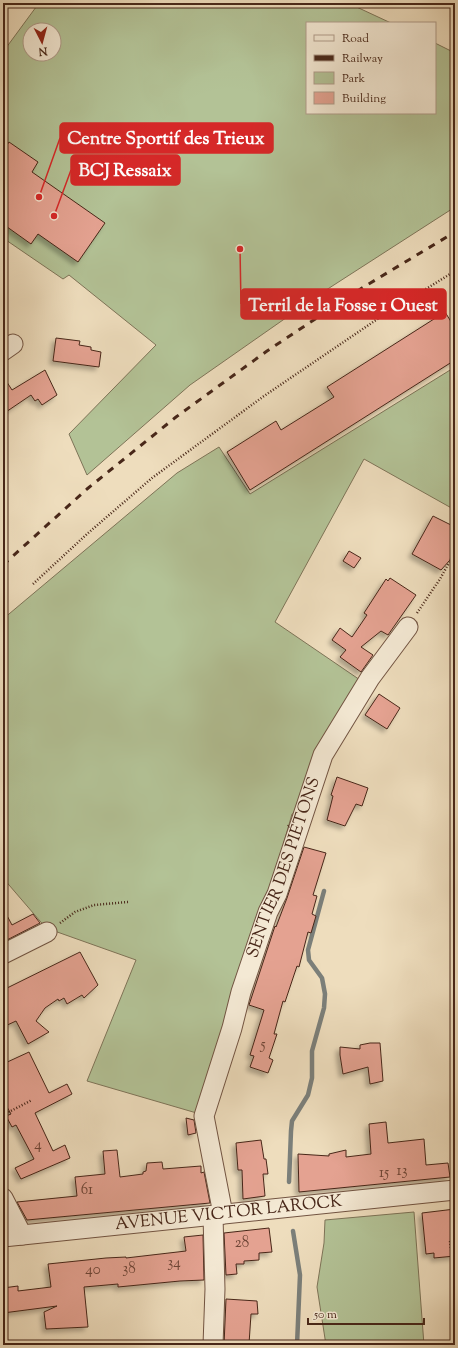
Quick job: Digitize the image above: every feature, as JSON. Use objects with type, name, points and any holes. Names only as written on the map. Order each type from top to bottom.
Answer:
[{"type":"street","name":"SENTIER DES PIÉTONS","points":[[213,1345],[218,1215],[204,1116],[232,1028],[241,992],[268,912],[277,894],[323,755],[370,678],[408,626]]},
{"type":"street","points":[[3,954],[47,932]]},
{"type":"street","name":"AVENUE VICTOR LAROCK","points":[[3,1237],[455,1190]]},
{"type":"street","points":[[3,1198],[22,1235]]},
{"type":"path","points":[[33,584],[87,534],[152,478],[264,396],[376,320],[455,271]]},
{"type":"path","points":[[408,626],[440,579],[455,552]]},
{"type":"path","points":[[47,932],[75,912],[94,905],[128,902]]},
{"type":"path","points":[[3,1115],[32,1100]]},
{"type":"path","points":[[450,1240],[451,1250]]},
{"type":"green space","points":[[39,3],[348,3],[389,22],[306,22],[306,114],[436,114],[436,44],[455,53],[455,207],[323,292],[190,385],[87,475],[69,434],[156,345],[69,275],[63,279],[3,238],[3,52],[22,26],[22,62],[62,62],[62,22],[25,22]]},
{"type":"green space","points":[[455,367],[455,510],[364,459],[275,622],[363,682],[300,812],[292,814],[284,842],[287,851],[200,1114],[87,1081],[136,960],[46,928],[3,878],[3,619],[177,473],[219,447],[250,494]]},
{"type":"green space","points":[[414,1212],[424,1345],[326,1345],[317,1287],[324,1243],[325,1220]]},
{"type":"building","points":[[9,142],[38,162],[32,172],[105,223],[78,262],[38,234],[31,244],[3,224],[3,151]]},
{"type":"building","points":[[445,312],[455,328],[455,360],[250,490],[227,452],[276,421],[281,430],[334,397],[327,387]]},
{"type":"building","points":[[56,338],[80,341],[79,345],[91,347],[91,350],[101,352],[99,367],[53,361]]},
{"type":"building","points":[[45,370],[57,395],[42,405],[38,399],[35,401],[31,395],[3,414],[3,376],[12,390]]},
{"type":"building","points":[[433,516],[455,527],[455,549],[450,560],[441,570],[412,554]]},
{"type":"building","points":[[349,551],[361,558],[354,568],[343,561]]},
{"type":"building","points":[[390,578],[416,595],[388,635],[381,631],[361,647],[373,655],[361,672],[340,657],[346,650],[332,640],[340,628],[352,637],[367,615],[364,613],[386,579],[388,581]]},
{"type":"building","points":[[379,694],[400,708],[387,729],[365,715]]},
{"type":"building","points":[[337,777],[368,788],[362,806],[356,804],[345,826],[327,820],[333,796],[331,795]]},
{"type":"building","points":[[304,847],[326,853],[313,895],[317,896],[312,914],[316,916],[311,933],[308,932],[299,967],[297,966],[285,1002],[283,1001],[274,1034],[277,1034],[269,1058],[273,1060],[268,1073],[250,1067],[254,1056],[250,1055],[264,1010],[249,1005],[275,926],[276,927],[287,898]]},
{"type":"building","points":[[3,908],[12,925],[33,914],[40,923],[3,942]]},
{"type":"building","points":[[80,952],[98,985],[84,998],[82,995],[67,1004],[64,998],[59,1001],[58,999],[45,1008],[36,1021],[49,1032],[28,1044],[16,1021],[3,1027],[3,990]]},
{"type":"building","points":[[380,1043],[383,1081],[370,1084],[368,1067],[343,1074],[340,1047],[360,1049],[360,1045]]},
{"type":"building","points":[[29,1052],[49,1093],[67,1084],[72,1094],[35,1113],[53,1151],[65,1145],[70,1158],[21,1179],[15,1168],[34,1159],[16,1125],[12,1127],[6,1116],[11,1114],[3,1100],[3,1064]]},
{"type":"building","points":[[186,1118],[194,1120],[196,1133],[188,1135]]},
{"type":"building","points":[[386,1122],[388,1143],[424,1139],[426,1165],[448,1163],[450,1177],[299,1192],[298,1154],[329,1156],[329,1154],[346,1150],[346,1157],[371,1154],[369,1124]]},
{"type":"building","points":[[261,1140],[268,1174],[263,1174],[265,1196],[243,1199],[242,1170],[238,1170],[236,1143]]},
{"type":"building","points":[[117,1150],[120,1177],[143,1174],[143,1172],[146,1171],[147,1163],[162,1162],[163,1169],[201,1166],[201,1173],[204,1172],[210,1203],[27,1220],[17,1202],[77,1196],[75,1177],[105,1174],[103,1151]]},
{"type":"building","points":[[455,1209],[455,1256],[434,1258],[434,1253],[426,1254],[422,1213]]},
{"type":"building","points":[[269,1228],[272,1252],[259,1253],[259,1260],[244,1261],[244,1264],[236,1264],[237,1274],[226,1275],[224,1233]]},
{"type":"building","points":[[203,1235],[204,1280],[118,1287],[118,1284],[84,1287],[88,1327],[46,1329],[44,1312],[57,1306],[3,1313],[3,1288],[18,1286],[18,1291],[51,1287],[48,1264],[106,1258],[126,1258],[186,1251],[184,1237]]},
{"type":"building","points":[[226,1299],[257,1301],[258,1314],[251,1314],[249,1344],[240,1343],[240,1345],[224,1345]]},
{"type":"waterway","points":[[289,1182],[292,1121],[308,1095],[312,1078],[312,1051],[324,1008],[325,994],[322,978],[309,960],[308,950],[324,891]]},
{"type":"waterway","points":[[293,1231],[300,1275],[297,1345]]},
{"type":"railway","points":[[3,565],[87,489],[176,417],[267,351],[362,288],[455,232]]},
{"type":"place","name":"Centre Sportif des Trieux","points":[[39,197]]},
{"type":"place","name":"BCJ Ressaix","points":[[54,216]]},
{"type":"place","name":"Terril de la Fosse 1 Ouest","points":[[240,249]]}]
